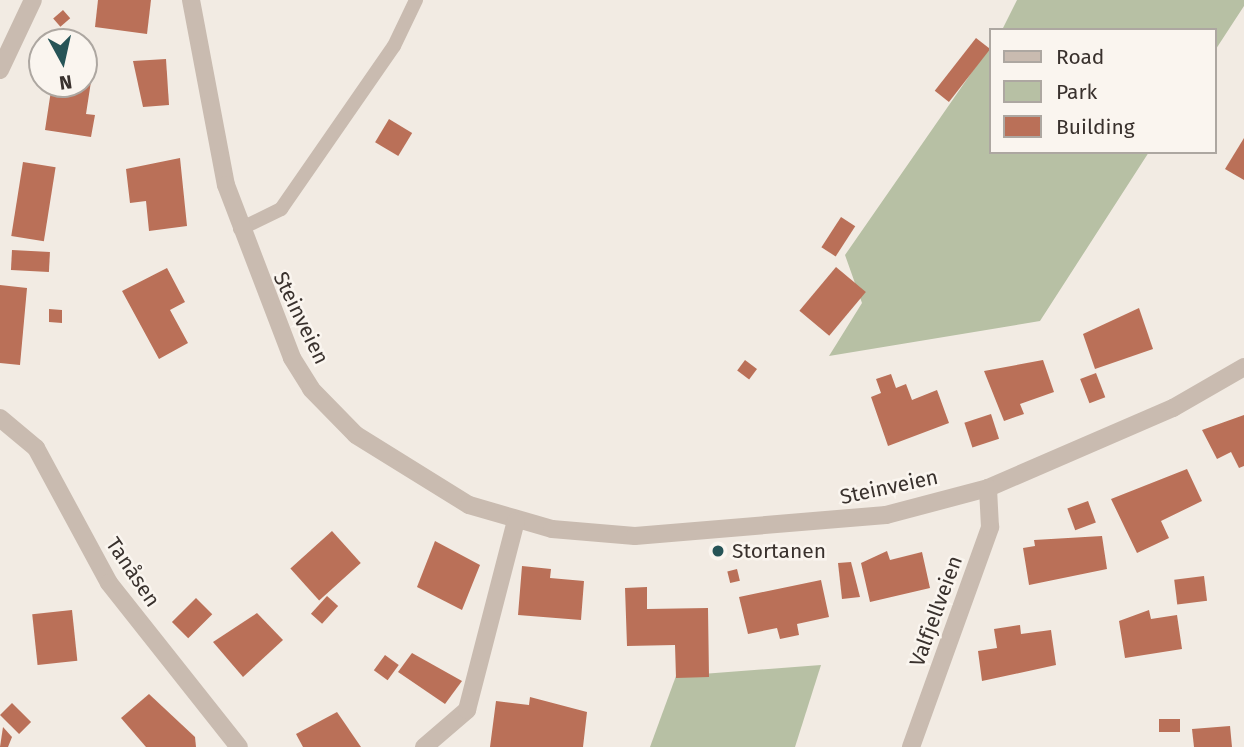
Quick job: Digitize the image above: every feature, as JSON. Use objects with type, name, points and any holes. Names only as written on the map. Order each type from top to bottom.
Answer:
[{"type":"street","points":[[0,70],[33,0]]},
{"type":"street","name":"Steinveien","points":[[191,0],[213,126],[240,229],[292,358],[328,409],[425,483],[516,521],[635,536],[805,527],[886,515],[988,488],[1173,408],[1244,367]]},
{"type":"street","name":"Tanåsen","points":[[0,418],[36,448],[109,583],[239,747]]},
{"type":"street","name":"Valfjellveien","points":[[911,747],[990,527],[988,488]]},
{"type":"street","points":[[424,747],[467,710],[516,521]]},
{"type":"lane","points":[[240,229],[281,209],[394,46],[416,0]]},
{"type":"green space","points":[[1017,0],[1244,0],[1244,6],[1216,49],[1216,28],[1003,28]]},
{"type":"green space","points":[[988,49],[988,154],[1148,154],[1040,321],[829,356],[862,303],[845,255]]},
{"type":"green space","points":[[821,665],[795,747],[650,747],[676,676]]},
{"type":"building","points":[[98,0],[151,0],[147,34],[95,27]]},
{"type":"building","points":[[63,10],[70,18],[60,27],[53,19]]},
{"type":"building","points":[[976,38],[988,47],[988,52],[949,102],[935,91]]},
{"type":"building","points":[[166,59],[169,105],[143,107],[133,61]]},
{"type":"building","points":[[50,98],[88,98],[86,114],[95,115],[91,137],[45,130]]},
{"type":"building","points":[[389,119],[412,133],[398,156],[375,142]]},
{"type":"building","points":[[1244,138],[1244,180],[1225,169]]},
{"type":"building","points":[[180,158],[187,226],[149,231],[146,201],[130,203],[126,169]]},
{"type":"building","points":[[23,162],[56,167],[44,241],[11,236]]},
{"type":"building","points":[[841,217],[855,226],[836,256],[821,247]]},
{"type":"building","points":[[12,250],[50,252],[49,272],[11,270]]},
{"type":"building","points":[[836,267],[866,292],[829,336],[799,311]]},
{"type":"building","points":[[167,268],[185,302],[170,310],[188,343],[159,359],[122,291]]},
{"type":"building","points":[[0,285],[27,288],[20,365],[0,363]]},
{"type":"building","points":[[1139,308],[1153,349],[1095,369],[1083,334]]},
{"type":"building","points":[[49,309],[62,310],[62,323],[49,322]]},
{"type":"building","points":[[745,360],[757,369],[749,379],[737,370]]},
{"type":"building","points":[[1043,360],[1054,392],[1020,404],[1024,414],[1004,421],[984,371]]},
{"type":"building","points":[[1096,373],[1105,397],[1089,403],[1080,379]]},
{"type":"building","points":[[891,374],[896,388],[906,384],[912,400],[937,390],[949,423],[888,446],[871,397],[881,393],[876,379]]},
{"type":"building","points":[[991,414],[999,439],[972,447],[964,423]]},
{"type":"building","points":[[1244,415],[1244,466],[1239,468],[1231,452],[1217,459],[1202,430]]},
{"type":"building","points":[[1187,469],[1202,501],[1161,521],[1169,538],[1137,553],[1111,499]]},
{"type":"building","points":[[1088,501],[1096,523],[1075,530],[1067,509]]},
{"type":"building","points":[[332,531],[361,563],[319,600],[290,568]]},
{"type":"building","points":[[1102,536],[1107,569],[1029,585],[1023,548],[1035,546],[1034,540]]},
{"type":"building","points":[[435,541],[480,565],[462,610],[417,587]]},
{"type":"building","points":[[887,551],[890,560],[922,552],[930,588],[870,602],[861,563]]},
{"type":"building","points":[[851,562],[860,597],[842,599],[838,563]]},
{"type":"building","points":[[522,566],[551,569],[550,578],[584,581],[581,620],[518,615]]},
{"type":"building","points":[[737,569],[740,581],[730,583],[727,571]]},
{"type":"building","points":[[1204,576],[1207,601],[1177,604],[1174,580]]},
{"type":"building","points":[[821,580],[829,617],[797,624],[799,635],[780,639],[777,628],[748,634],[739,597]]},
{"type":"building","points":[[647,587],[647,609],[708,608],[709,677],[676,678],[675,645],[627,646],[625,588]]},
{"type":"building","points":[[327,596],[338,606],[322,624],[311,614]]},
{"type":"building","points":[[196,598],[212,614],[188,638],[172,622]]},
{"type":"building","points":[[72,610],[77,661],[38,665],[32,614]]},
{"type":"building","points":[[1149,610],[1151,619],[1177,615],[1182,649],[1125,658],[1119,621]]},
{"type":"building","points":[[257,613],[283,640],[243,677],[213,642]]},
{"type":"building","points":[[1020,625],[1021,634],[1051,630],[1056,665],[982,681],[978,651],[997,648],[994,629]]},
{"type":"building","points":[[412,653],[462,681],[445,704],[398,672]]},
{"type":"building","points":[[385,655],[399,665],[388,680],[374,670]]},
{"type":"building","points":[[149,694],[195,737],[196,747],[146,747],[121,718]]},
{"type":"building","points":[[530,697],[587,712],[583,747],[490,747],[496,701],[529,705]]},
{"type":"building","points":[[12,703],[31,722],[19,734],[0,715]]},
{"type":"building","points":[[337,712],[361,747],[303,747],[296,734]]},
{"type":"building","points":[[1159,719],[1180,719],[1180,732],[1159,732]]},
{"type":"building","points":[[1230,726],[1232,747],[1194,747],[1192,729]]},
{"type":"building","points":[[3,727],[12,737],[8,747],[0,747]]},
{"type":"place","name":"Stortanen","points":[[718,551]]}]
